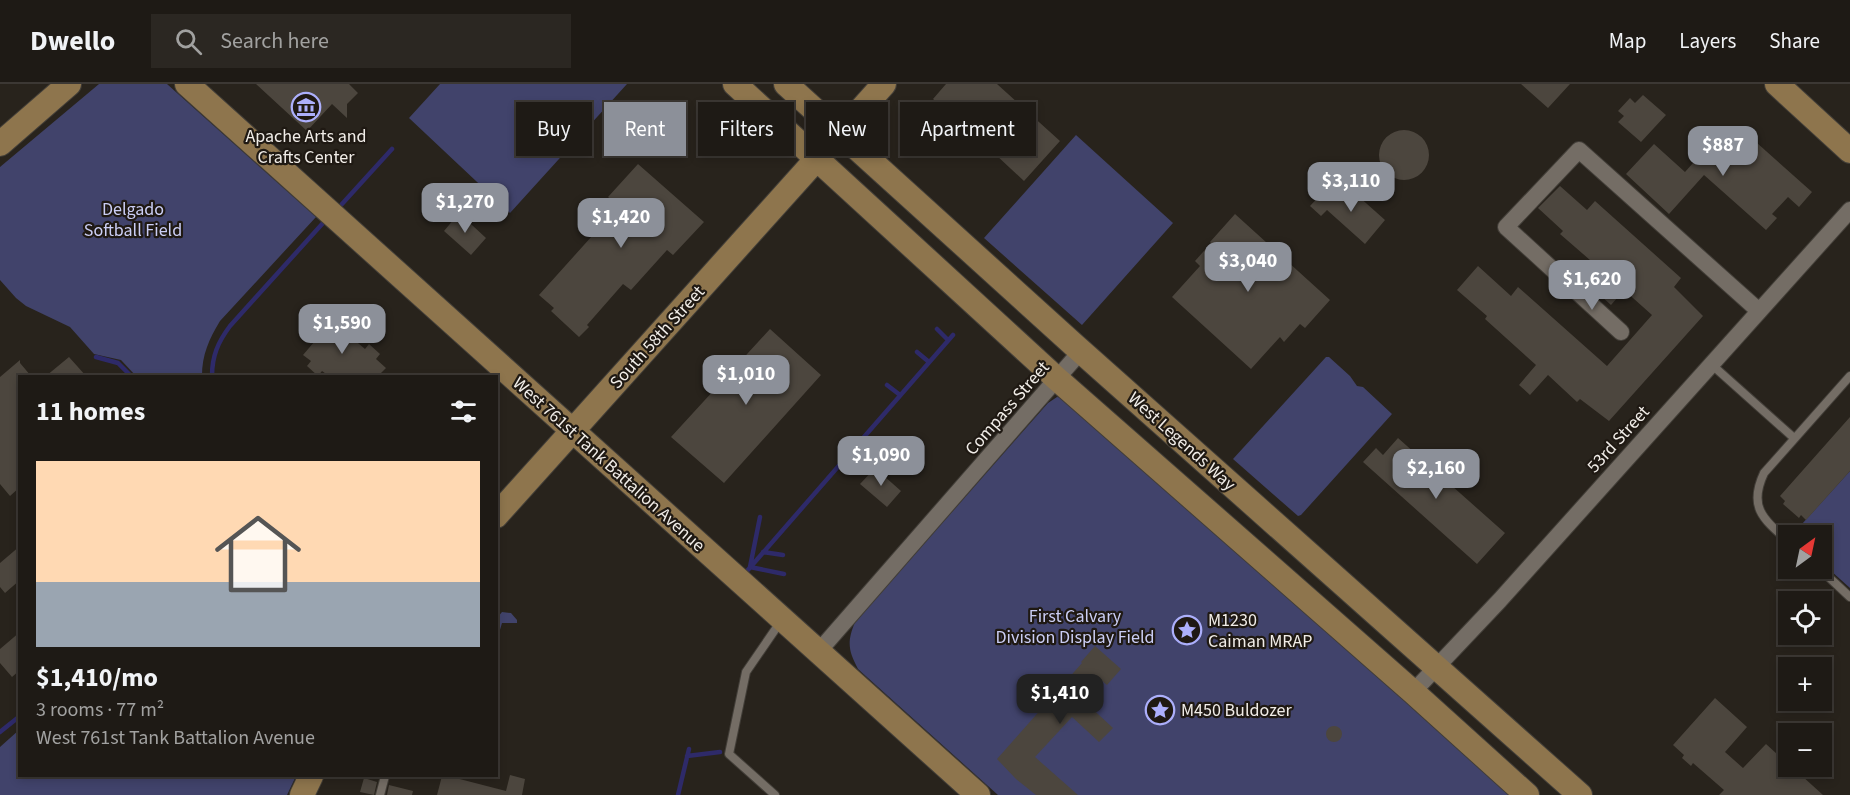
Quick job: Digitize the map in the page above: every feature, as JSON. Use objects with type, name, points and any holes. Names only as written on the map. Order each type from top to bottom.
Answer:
[{"type":"street","points":[[0,144],[69,84]]},
{"type":"street","name":"West 761st Tank Battalion Avenue","points":[[187,84],[978,795]]},
{"type":"street","name":"West Legends Way","points":[[735,84],[1057,379],[1527,795]]},
{"type":"street","name":"West Legends Way","points":[[786,84],[806,102]]},
{"type":"street","name":"South 58th Street","points":[[868,102],[884,84]]},
{"type":"street","points":[[1778,85],[1850,151]]},
{"type":"street","points":[[1621,332],[1506,227],[1579,150],[1759,310]]},
{"type":"street","name":"West Legends Way","points":[[865,156],[1580,795]]},
{"type":"street","name":"South 58th Street","points":[[498,514],[817,158]]},
{"type":"street","name":"53rd Street","points":[[1413,692],[1437,669],[1850,210]]},
{"type":"street","name":"Compass Street","points":[[819,651],[1081,351]]},
{"type":"street","points":[[302,795],[311,777]]},
{"type":"lane","points":[[1711,364],[1794,438]]},
{"type":"lane","points":[[1778,532],[1765,521],[1757,503],[1759,484],[1764,473],[1850,376]]},
{"type":"lane","points":[[1831,579],[1850,597]]},
{"type":"lane","points":[[775,795],[729,754],[746,672],[782,620]]},
{"type":"lane","points":[[380,795],[385,777]]},
{"type":"green space","name":"Delgado Softball Field","points":[[99,84],[167,84],[316,217],[220,321],[207,347],[202,375],[135,375],[121,360],[94,354],[70,327],[26,306],[0,280],[0,167]]},
{"type":"green space","points":[[440,84],[627,84],[611,102],[604,102],[604,109],[592,123],[592,102],[516,102],[516,156],[562,156],[510,213],[409,118]]},
{"type":"green space","points":[[1076,135],[1173,223],[1082,325],[984,238]]},
{"type":"green space","points":[[1326,357],[1329,357],[1350,376],[1357,386],[1363,387],[1392,414],[1298,516],[1233,459]]},
{"type":"green space","name":"First Calvary Division Display Field","points":[[1057,397],[1069,399],[1513,795],[998,795],[858,669],[852,656],[850,641],[855,622],[1048,403]]},
{"type":"green space","points":[[1850,471],[1850,588],[1832,572],[1832,525],[1801,525]]},
{"type":"green space","points":[[502,612],[511,613],[517,623],[502,623],[498,637],[498,617]]},
{"type":"green space","points":[[18,731],[18,777],[296,777],[287,795],[0,795],[0,747]]},
{"type":"building","name":"Apache Arts and Crafts Center","points":[[256,84],[349,84],[358,93],[347,104],[347,118],[332,104],[307,131]]},
{"type":"building","points":[[946,84],[997,84],[1017,102],[936,102],[933,99]]},
{"type":"building","points":[[1521,84],[1570,84],[1548,108]]},
{"type":"building","points":[[1643,95],[1666,115],[1641,142],[1618,122],[1624,116],[1618,111],[1630,98],[1635,103]]},
{"type":"building","points":[[1036,119],[1060,141],[1024,181],[997,156],[1036,156]]},
{"type":"building","points":[[1738,126],[1812,192],[1799,207],[1788,197],[1772,214],[1777,218],[1766,230],[1704,175],[1669,214],[1626,174],[1654,144],[1685,172],[1724,128],[1731,135]]},
{"type":"building","points":[[1404,130],[1413,132],[1424,141],[1429,155],[1427,164],[1418,175],[1404,180],[1395,178],[1384,169],[1379,155],[1381,146],[1390,135]]},
{"type":"building","points":[[638,164],[704,222],[673,255],[667,250],[631,290],[623,284],[579,337],[551,311],[554,308],[539,295],[619,206],[608,197]]},
{"type":"building","points":[[1560,186],[1587,210],[1595,201],[1681,278],[1674,287],[1703,316],[1609,421],[1580,399],[1577,402],[1548,375],[1530,395],[1519,385],[1536,365],[1457,290],[1478,266],[1511,296],[1518,287],[1607,366],[1652,315],[1624,290],[1611,305],[1600,295],[1613,280],[1560,234],[1563,231],[1538,208]]},
{"type":"building","points":[[1348,187],[1385,220],[1365,244],[1327,210],[1321,216],[1310,206],[1324,191],[1335,201]]},
{"type":"building","points":[[459,213],[486,238],[471,255],[444,231]]},
{"type":"building","points":[[1235,214],[1330,300],[1305,328],[1300,324],[1284,342],[1280,337],[1251,369],[1172,297],[1200,266],[1195,261]]},
{"type":"building","points":[[332,321],[365,349],[369,344],[380,354],[376,359],[386,368],[379,375],[328,375],[322,371],[317,375],[307,366],[311,361],[303,355]]},
{"type":"building","points":[[770,329],[821,375],[724,483],[671,437]]},
{"type":"building","points":[[69,357],[85,375],[47,375]]},
{"type":"building","points":[[20,360],[30,375],[18,375],[18,489],[10,496],[0,484],[0,377]]},
{"type":"building","points":[[1850,417],[1850,471],[1806,520],[1801,515],[1799,518],[1783,504],[1785,501],[1780,496]]},
{"type":"building","points":[[1398,438],[1505,533],[1477,564],[1363,462],[1376,448],[1383,455]]},
{"type":"building","points":[[875,468],[901,491],[887,507],[860,484]]},
{"type":"building","points":[[18,548],[18,582],[5,593],[0,587],[0,563]]},
{"type":"building","points":[[18,634],[18,672],[12,677],[0,663],[0,649]]},
{"type":"building","points":[[1095,646],[1121,669],[1107,685],[1102,681],[1085,702],[1113,728],[1099,742],[1072,717],[1035,757],[1078,795],[1036,795],[1016,779],[997,759]]},
{"type":"building","points":[[1715,698],[1747,727],[1725,752],[1743,768],[1766,744],[1778,755],[1778,777],[1803,777],[1823,795],[1719,795],[1724,790],[1693,763],[1691,766],[1682,758],[1684,755],[1673,745]]},
{"type":"building","points":[[1331,726],[1337,726],[1342,734],[1340,740],[1331,742],[1326,737],[1326,731]]},
{"type":"building","points":[[510,775],[525,779],[522,795],[437,795],[442,777],[452,777],[506,791]]},
{"type":"building","points":[[364,778],[377,782],[374,795],[360,792]]},
{"type":"building","points":[[389,785],[413,791],[412,795],[387,795]]},
{"type":"waterway","points":[[342,204],[392,149]]},
{"type":"waterway","points":[[212,375],[216,349],[230,326],[323,223]]},
{"type":"waterway","points":[[937,329],[948,340]]},
{"type":"waterway","points":[[747,571],[953,335]]},
{"type":"waterway","points":[[917,352],[929,362]]},
{"type":"waterway","points":[[96,357],[118,363],[130,375]]},
{"type":"waterway","points":[[887,385],[900,395]]},
{"type":"waterway","points":[[760,517],[750,567],[784,574]]},
{"type":"waterway","points":[[763,552],[783,555]]},
{"type":"waterway","points":[[0,732],[18,718]]},
{"type":"waterway","points":[[678,795],[689,749]]},
{"type":"waterway","points":[[687,756],[720,752]]},
{"type":"place","name":"Apache Arts and Crafts Center","points":[[306,107]]},
{"type":"place","name":"M1230 Caiman MRAP","points":[[1187,630]]},
{"type":"place","name":"M450 Buldozer","points":[[1160,710]]}]
